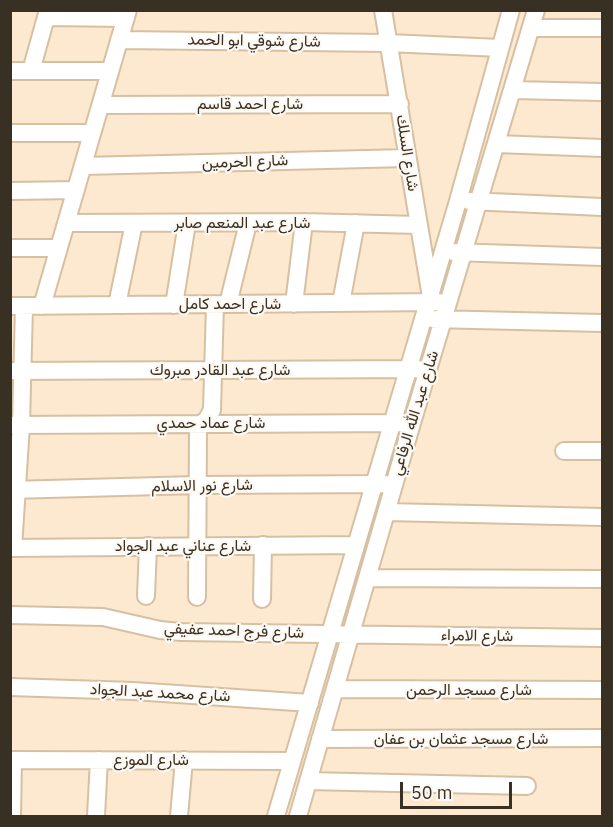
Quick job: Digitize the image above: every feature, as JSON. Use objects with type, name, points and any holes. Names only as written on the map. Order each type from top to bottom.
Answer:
[{"type":"street","name":"شارع السلك","points":[[382,10],[400,104],[427,305]]},
{"type":"street","name":"شارع عبد الله الرفاعي","points":[[276,816],[458,201],[511,10]]},
{"type":"street","name":"شارع عبد الله الرفاعي","points":[[298,816],[412,423],[536,10]]},
{"type":"street","points":[[31,71],[47,14],[127,14],[42,306]]},
{"type":"street","points":[[531,28],[603,28]]},
{"type":"street","name":"شارع شوقي ابو الحمد","points":[[119,40],[388,43],[500,48]]},
{"type":"street","points":[[10,71],[110,71]]},
{"type":"street","points":[[512,90],[603,92]]},
{"type":"street","name":"شارع احمد قاسم","points":[[101,105],[400,104]]},
{"type":"street","points":[[10,133],[93,133]]},
{"type":"street","points":[[496,144],[603,148]]},
{"type":"street","name":"شارع الحرمين","points":[[83,166],[407,158]]},
{"type":"street","points":[[10,191],[76,190]]},
{"type":"street","points":[[458,201],[603,207]]},
{"type":"street","points":[[294,304],[304,222]]},
{"type":"street","name":"شارع عبد المنعم صابر","points":[[66,223],[304,222],[418,225]]},
{"type":"street","points":[[117,305],[134,223]]},
{"type":"street","points":[[174,305],[187,223]]},
{"type":"street","points":[[197,597],[198,431],[212,410],[213,370],[221,304],[248,223]]},
{"type":"street","points":[[340,303],[356,223]]},
{"type":"street","points":[[10,248],[59,248]]},
{"type":"street","points":[[443,252],[603,257]]},
{"type":"street","name":"شارع احمد كامل","points":[[17,306],[340,303],[427,305],[449,302]]},
{"type":"street","points":[[427,305],[443,320],[603,323]]},
{"type":"street","points":[[12,548],[17,306]]},
{"type":"street","name":"شارع عبد القادر مبروك","points":[[16,371],[429,369]]},
{"type":"street","name":"شارع عماد حمدي","points":[[16,425],[412,423]]},
{"type":"street","points":[[564,451],[603,451]]},
{"type":"street","name":"شارع نور الاسلام","points":[[14,490],[196,485],[394,484]]},
{"type":"street","points":[[386,512],[603,517]]},
{"type":"street","points":[[262,599],[263,545]]},
{"type":"street","name":"شارع عناني عبد الجواد","points":[[12,548],[356,545]]},
{"type":"street","points":[[146,596],[148,546]]},
{"type":"street","points":[[367,578],[603,579]]},
{"type":"street","name":"شارع فرج احمد عفيفي","points":[[10,615],[103,617],[160,630],[181,632],[351,634]]},
{"type":"street","name":"شارع الامراء","points":[[351,634],[603,638]]},
{"type":"street","name":"شارع محمد عبد الجواد","points":[[10,687],[133,691],[310,703]]},
{"type":"street","name":"شارع مسجد الرحمن","points":[[335,689],[603,690]]},
{"type":"street","name":"شارع مسجد عثمان بن عفان","points":[[320,739],[603,738]]},
{"type":"street","points":[[12,760],[12,816]]},
{"type":"street","name":"شارع الموزع","points":[[12,760],[292,761]]},
{"type":"street","points":[[96,816],[99,760]]},
{"type":"street","points":[[179,816],[184,760]]},
{"type":"street","points":[[308,781],[527,786]]}]
